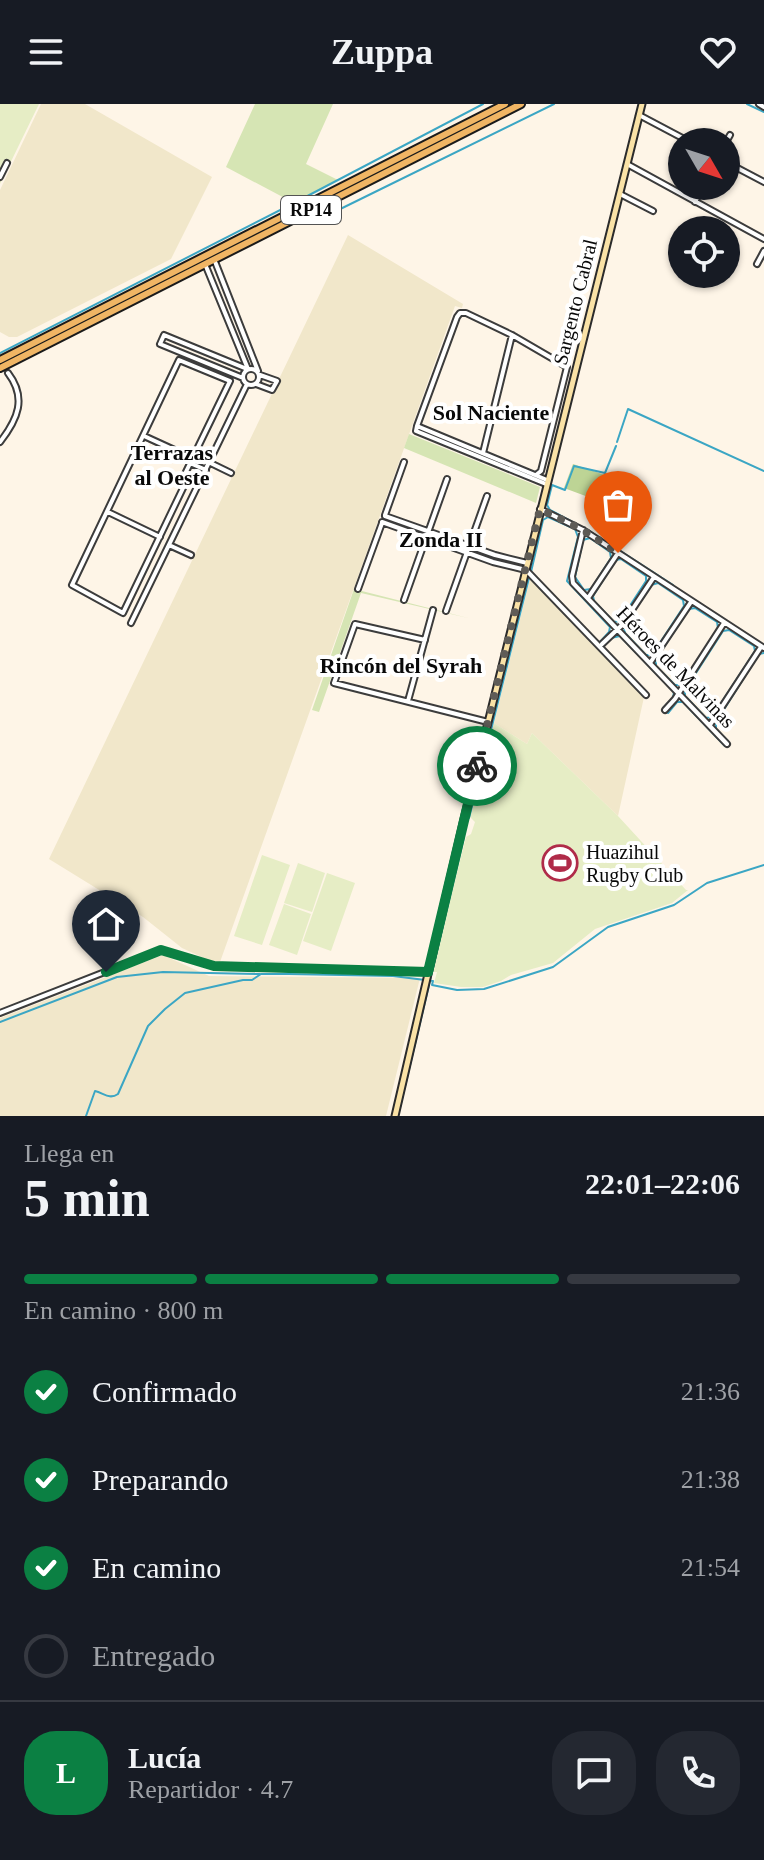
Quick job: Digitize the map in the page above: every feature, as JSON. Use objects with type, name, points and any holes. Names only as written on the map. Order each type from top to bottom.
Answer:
[{"type":"main road","name":"RP14","points":[[0,368],[505,104]]},
{"type":"main road","name":"RP14","points":[[0,360],[205,264],[521,104]]},
{"type":"main road","name":"Sargento Cabral","points":[[395,1116],[405,1085],[427,977],[488,720],[642,104]]},
{"type":"street","points":[[639,115],[668,130]]},
{"type":"street","points":[[0,177],[7,163]]},
{"type":"street","points":[[627,164],[764,239]]},
{"type":"street","points":[[740,169],[764,182]]},
{"type":"street","points":[[620,194],[653,211]]},
{"type":"street","points":[[757,264],[764,251]]},
{"type":"street","points":[[214,259],[258,373],[256,384]]},
{"type":"street","points":[[205,264],[247,369],[243,378]]},
{"type":"street","points":[[536,475],[541,471],[567,367],[512,335],[466,313],[458,314],[417,426],[452,444],[547,482]]},
{"type":"street","points":[[164,335],[277,381],[272,390],[247,384],[243,378],[160,344],[164,335]]},
{"type":"street","points":[[482,456],[512,335]]},
{"type":"street","points":[[179,360],[230,381],[123,613],[72,585],[143,435],[179,360]]},
{"type":"street","points":[[0,442],[17,415],[20,402],[16,383],[8,373]]},
{"type":"street","points":[[131,623],[247,384]]},
{"type":"street","points":[[143,435],[192,459],[206,470]]},
{"type":"street","points":[[192,459],[210,462],[231,473]]},
{"type":"street","points":[[358,589],[404,462]]},
{"type":"street","points":[[524,473],[536,475],[547,482]]},
{"type":"street","points":[[404,600],[447,479]]},
{"type":"street","points":[[446,611],[487,496]]},
{"type":"street","points":[[540,509],[583,530],[762,647],[710,725]]},
{"type":"street","points":[[107,512],[160,537]]},
{"type":"street","points":[[385,516],[526,567],[646,695]]},
{"type":"street","points":[[382,522],[467,552],[526,567]]},
{"type":"street","name":"Héroes de Malvinas","points":[[583,530],[573,583],[727,744]]},
{"type":"street","points":[[169,545],[191,555]]},
{"type":"street","points":[[588,598],[618,553]]},
{"type":"street","points":[[602,644],[617,629],[654,577]]},
{"type":"street","points":[[650,663],[691,601]]},
{"type":"street","points":[[408,701],[433,610]]},
{"type":"street","points":[[665,710],[724,623]]},
{"type":"street","points":[[425,640],[355,624],[334,683],[488,720]]},
{"type":"street","points":[[0,1013],[161,950],[214,966],[427,977]]},
{"type":"shaded area","points":[[41,104],[85,104],[212,177],[171,259],[17,337],[9,337],[0,332],[0,190]]},
{"type":"shaded area","points":[[348,235],[463,304],[462,308],[455,306],[220,962],[208,960],[182,948],[143,917],[49,859]]},
{"type":"shaded area","points":[[530,579],[644,697],[618,816],[532,733],[527,744],[494,723]]},
{"type":"shaded area","points":[[163,955],[209,976],[420,978],[386,1116],[0,1116],[0,1018]]},
{"type":"green space","points":[[0,104],[39,104],[0,184]]},
{"type":"green space","points":[[255,104],[333,104],[306,164],[338,180],[294,203],[226,167]]},
{"type":"green space","points":[[409,434],[540,487],[536,503],[404,448]]},
{"type":"green space","points":[[573,464],[605,475],[591,498],[564,488]]},
{"type":"green space","points":[[354,589],[468,618],[361,593],[319,712],[312,710]]},
{"type":"green space","name":"Huazihul Rugby Club","points":[[494,723],[527,744],[532,733],[618,816],[688,890],[672,903],[595,929],[553,963],[483,987],[434,983],[437,972],[432,972],[466,837],[471,834],[475,822],[470,817]]},
{"type":"green space","points":[[262,855],[290,865],[262,945],[234,936]]},
{"type":"green space","points":[[298,863],[325,873],[312,912],[284,903]]},
{"type":"green space","points":[[327,873],[355,883],[331,951],[303,941]]},
{"type":"green space","points":[[284,904],[311,914],[297,955],[269,945]]},
{"type":"waterway","points":[[0,353],[483,104]]},
{"type":"waterway","points":[[313,216],[322,218],[554,104]]},
{"type":"waterway","points":[[747,104],[764,112]]},
{"type":"waterway","points":[[617,442],[628,409],[764,471]]},
{"type":"waterway","points":[[616,446],[605,473],[574,466],[565,490],[552,485],[547,505],[550,510],[591,532],[673,585]]},
{"type":"waterway","points":[[531,572],[543,520],[548,517],[575,529],[578,537],[567,581],[610,627],[600,642]]},
{"type":"waterway","points":[[590,538],[610,552],[611,558],[591,589],[584,590],[575,577],[583,540],[590,538]]},
{"type":"waterway","points":[[621,559],[646,576],[646,581],[620,621],[614,622],[593,596],[616,560],[621,559]]},
{"type":"waterway","points":[[469,818],[529,578]]},
{"type":"waterway","points":[[658,583],[683,600],[684,606],[652,655],[646,655],[625,633],[624,627],[651,585],[658,583]]},
{"type":"waterway","points":[[695,608],[717,622],[718,628],[682,685],[675,685],[656,666],[656,659],[689,609],[695,608]]},
{"type":"waterway","points":[[729,630],[754,646],[755,651],[712,717],[706,718],[685,696],[685,690],[723,631],[729,630]]},
{"type":"waterway","points":[[611,638],[620,636],[674,692],[673,698],[663,708]]},
{"type":"waterway","points":[[728,741],[716,729],[716,722],[759,654],[764,653]]},
{"type":"waterway","points":[[668,713],[677,702],[683,702],[725,746]]},
{"type":"waterway","points":[[398,1116],[464,837]]},
{"type":"waterway","points":[[86,1116],[95,1091],[109,1096],[118,1094],[148,1026],[185,993],[252,980],[261,974],[393,976],[433,981],[432,985],[457,990],[484,989],[553,967],[608,927],[674,905],[707,883],[764,865]]},
{"type":"waterway","points":[[0,1022],[117,977],[163,972],[260,974]]},
{"type":"way so far","points":[[477,766],[540,509],[583,530],[618,553]]},
{"type":"place","name":"Huazihul Rugby Club","points":[[560,863]]},
{"type":"district","name":"Sol Naciente","points":[[491,412]]},
{"type":"district","name":"Terrazas al Oeste","points":[[172,464]]},
{"type":"district","name":"Zonda II","points":[[441,539]]},
{"type":"district","name":"Rincón del Syrah","points":[[401,665]]},
{"type":"route","points":[[106,972],[166,950],[214,966],[428,972],[477,766]]}]
